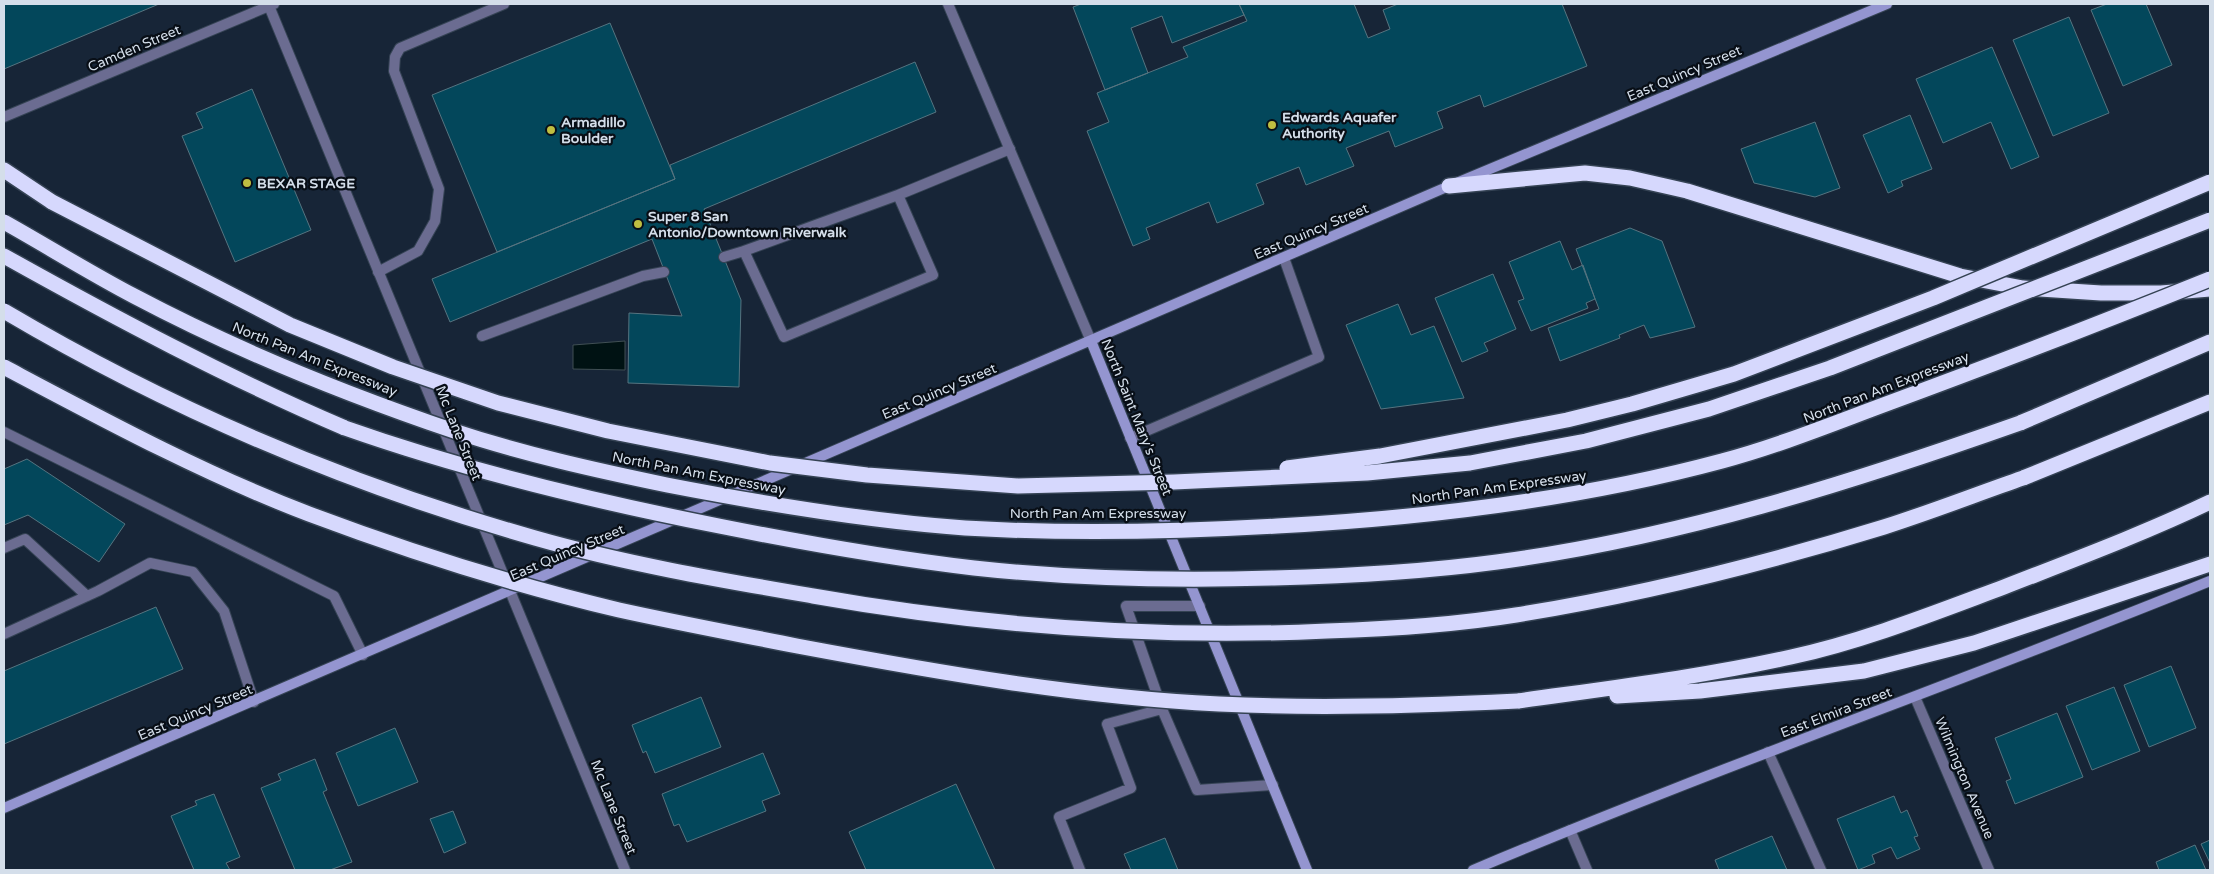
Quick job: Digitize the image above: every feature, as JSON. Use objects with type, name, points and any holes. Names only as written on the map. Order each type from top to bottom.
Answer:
[{"type":"highway","points":[[4,172],[52,202],[290,325],[393,367],[480,397],[599,428],[770,463],[867,475],[1018,486],[1174,482],[1368,473],[1470,463],[1586,441],[1708,410],[1830,368],[2210,220]]},
{"type":"highway","points":[[1449,186],[1585,173],[1630,178],[1687,191],[1960,276],[2023,288],[2101,293],[2161,294],[2210,289]]},
{"type":"highway","points":[[1174,482],[1380,456],[1567,420],[1632,404],[1734,374],[1830,338],[1933,298],[2210,182]]},
{"type":"highway","name":"North Pan Am Expressway","points":[[4,222],[135,296],[253,353],[350,393],[457,432],[562,462],[787,507],[898,522],[963,528],[1104,532],[1215,530],[1370,521],[1536,501],[1657,477],[1726,460],[1803,436],[1974,372],[2210,279]]},
{"type":"highway","points":[[4,256],[124,324],[277,399],[345,428],[478,471],[669,516],[806,543],[975,568],[1107,578],[1205,580],[1368,576],[1498,562],[1596,546],[1784,501],[1873,474],[2020,423],[2210,342]]},
{"type":"highway","points":[[4,310],[164,398],[214,422],[318,465],[424,504],[538,539],[633,562],[851,603],[998,623],[1126,632],[1270,634],[1382,629],[1511,616],[1616,597],[1709,576],[1887,526],[2023,478],[2210,402]]},
{"type":"highway","points":[[4,367],[115,426],[218,476],[306,513],[397,546],[512,581],[616,609],[710,629],[941,672],[1054,689],[1137,698],[1291,707],[1423,706],[1700,691],[1864,670],[1974,643],[2210,564]]},
{"type":"highway","points":[[1518,701],[1699,674],[1792,657],[1867,636],[1944,610],[2054,568],[2210,502]]},
{"type":"main road","name":"East Quincy Street","points":[[4,808],[1449,186],[1887,4]]},
{"type":"main road","name":"North Saint Mary's Street","points":[[1091,341],[1307,870]]},
{"type":"main road","name":"East Elmira Street","points":[[1473,870],[1768,752],[1916,697],[2210,580]]},
{"type":"street","points":[[378,272],[418,251],[436,221],[439,189],[394,71],[395,57],[400,48],[504,4]]},
{"type":"street","name":"North Saint Mary's Street","points":[[948,4],[1091,341]]},
{"type":"street","name":"Mc Lane Street","points":[[272,5],[378,272],[625,870]]},
{"type":"street","name":"Camden Street","points":[[4,118],[272,5]]},
{"type":"street","points":[[724,258],[898,195],[1010,149]]},
{"type":"street","points":[[744,251],[784,337],[933,275],[898,195]]},
{"type":"street","points":[[1130,438],[1319,357],[1284,258]]},
{"type":"street","points":[[482,336],[643,276],[664,272]]},
{"type":"street","points":[[4,432],[334,596],[363,655]]},
{"type":"street","points":[[4,548],[25,538],[87,596]]},
{"type":"street","points":[[4,634],[87,596],[150,563],[193,572],[224,611],[254,702]]},
{"type":"street","points":[[1200,606],[1126,606],[1162,709],[1197,790],[1273,785]]},
{"type":"street","name":"Wilmington Avenue","points":[[1916,697],[1989,870]]},
{"type":"street","points":[[1080,870],[1059,817],[1131,788],[1107,724],[1162,709]]},
{"type":"street","points":[[1768,752],[1821,870]]},
{"type":"street","points":[[1570,830],[1587,870]]},
{"type":"shaded area","points":[[625,341],[625,370],[573,369],[573,345]]},
{"type":"building","points":[[4,4],[159,4],[4,69]]},
{"type":"building","points":[[1081,4],[1239,4],[1244,15],[1172,43],[1162,16],[1131,28],[1148,73],[1105,90],[1073,7]]},
{"type":"building","name":"Edwards Aquafer Authority","points":[[1239,4],[1354,4],[1368,38],[1390,29],[1383,10],[1398,4],[1562,4],[1587,66],[1484,107],[1480,95],[1437,112],[1443,128],[1395,147],[1389,131],[1346,148],[1354,166],[1306,185],[1299,167],[1256,184],[1264,204],[1217,223],[1209,202],[1146,228],[1150,239],[1133,246],[1087,131],[1109,122],[1097,93],[1188,57],[1183,47],[1247,21]]},
{"type":"building","points":[[2107,4],[2146,4],[2172,65],[2123,86],[2091,10]]},
{"type":"building","points":[[2069,17],[2109,113],[2053,136],[2013,40]]},
{"type":"building","name":"Armadillo Boulder","points":[[610,23],[675,179],[497,252],[432,95]]},
{"type":"building","points":[[1992,47],[2039,157],[2011,169],[1991,122],[1943,143],[1916,79]]},
{"type":"building","name":"Super 8 San Antonio/Downtown Riverwalk","points":[[915,62],[936,112],[704,209],[741,300],[739,387],[628,383],[629,313],[682,316],[652,239],[450,322],[432,279],[675,179],[670,165]]},
{"type":"building","name":"BEXAR STAGE","points":[[252,89],[311,230],[235,262],[182,136],[203,128],[196,113]]},
{"type":"building","points":[[1910,115],[1932,169],[1901,181],[1903,186],[1888,193],[1863,135]]},
{"type":"building","points":[[1815,122],[1840,188],[1815,197],[1754,183],[1741,149]]},
{"type":"building","points":[[1630,228],[1662,241],[1695,327],[1650,338],[1644,325],[1619,335],[1620,338],[1560,361],[1548,328],[1599,309],[1576,249]]},
{"type":"building","points":[[1560,241],[1572,270],[1583,265],[1595,299],[1586,303],[1588,308],[1531,331],[1518,301],[1524,299],[1509,262]]},
{"type":"building","points":[[1493,274],[1516,329],[1484,343],[1488,351],[1462,362],[1435,298]]},
{"type":"building","points":[[1398,304],[1411,335],[1434,326],[1464,398],[1381,409],[1346,325]]},
{"type":"building","points":[[27,459],[125,524],[99,562],[28,515],[4,525],[4,469]]},
{"type":"building","points":[[156,607],[183,669],[4,744],[4,671]]},
{"type":"building","points":[[2171,666],[2196,728],[2149,747],[2124,685]]},
{"type":"building","points":[[2114,687],[2140,751],[2092,770],[2066,706]]},
{"type":"building","points":[[701,697],[721,747],[655,773],[646,751],[643,753],[632,725]]},
{"type":"building","points":[[2057,713],[2083,777],[2015,804],[2006,781],[2011,779],[1995,738]]},
{"type":"building","points":[[395,728],[418,782],[358,806],[336,753]]},
{"type":"building","points":[[763,753],[780,794],[762,801],[766,811],[687,842],[679,824],[674,826],[662,794]]},
{"type":"building","points":[[315,759],[327,790],[323,792],[352,862],[330,870],[295,870],[261,788],[281,780],[278,774]]},
{"type":"building","points":[[956,784],[995,870],[866,870],[849,832]]},
{"type":"building","points":[[214,794],[240,857],[226,863],[230,870],[194,870],[171,816],[197,805],[195,801]]},
{"type":"building","points":[[1894,796],[1901,813],[1907,810],[1918,836],[1914,837],[1920,849],[1897,859],[1891,847],[1872,855],[1875,863],[1858,870],[1837,819]]},
{"type":"building","points":[[453,811],[466,843],[444,853],[430,819]]},
{"type":"building","points":[[1772,836],[1787,870],[1719,870],[1715,860]]},
{"type":"building","points":[[1165,838],[1178,870],[1131,870],[1124,854]]},
{"type":"building","points":[[2210,840],[2210,863],[2201,844]]},
{"type":"building","points":[[2195,845],[2206,870],[2159,870],[2156,862]]},
{"type":"place","name":"Edwards Aquafer Authority","points":[[1272,125]]},
{"type":"place","name":"Armadillo Boulder","points":[[551,130]]},
{"type":"place","name":"BEXAR STAGE","points":[[247,183]]},
{"type":"place","name":"Super 8 San Antonio/Downtown Riverwalk","points":[[638,224]]}]
